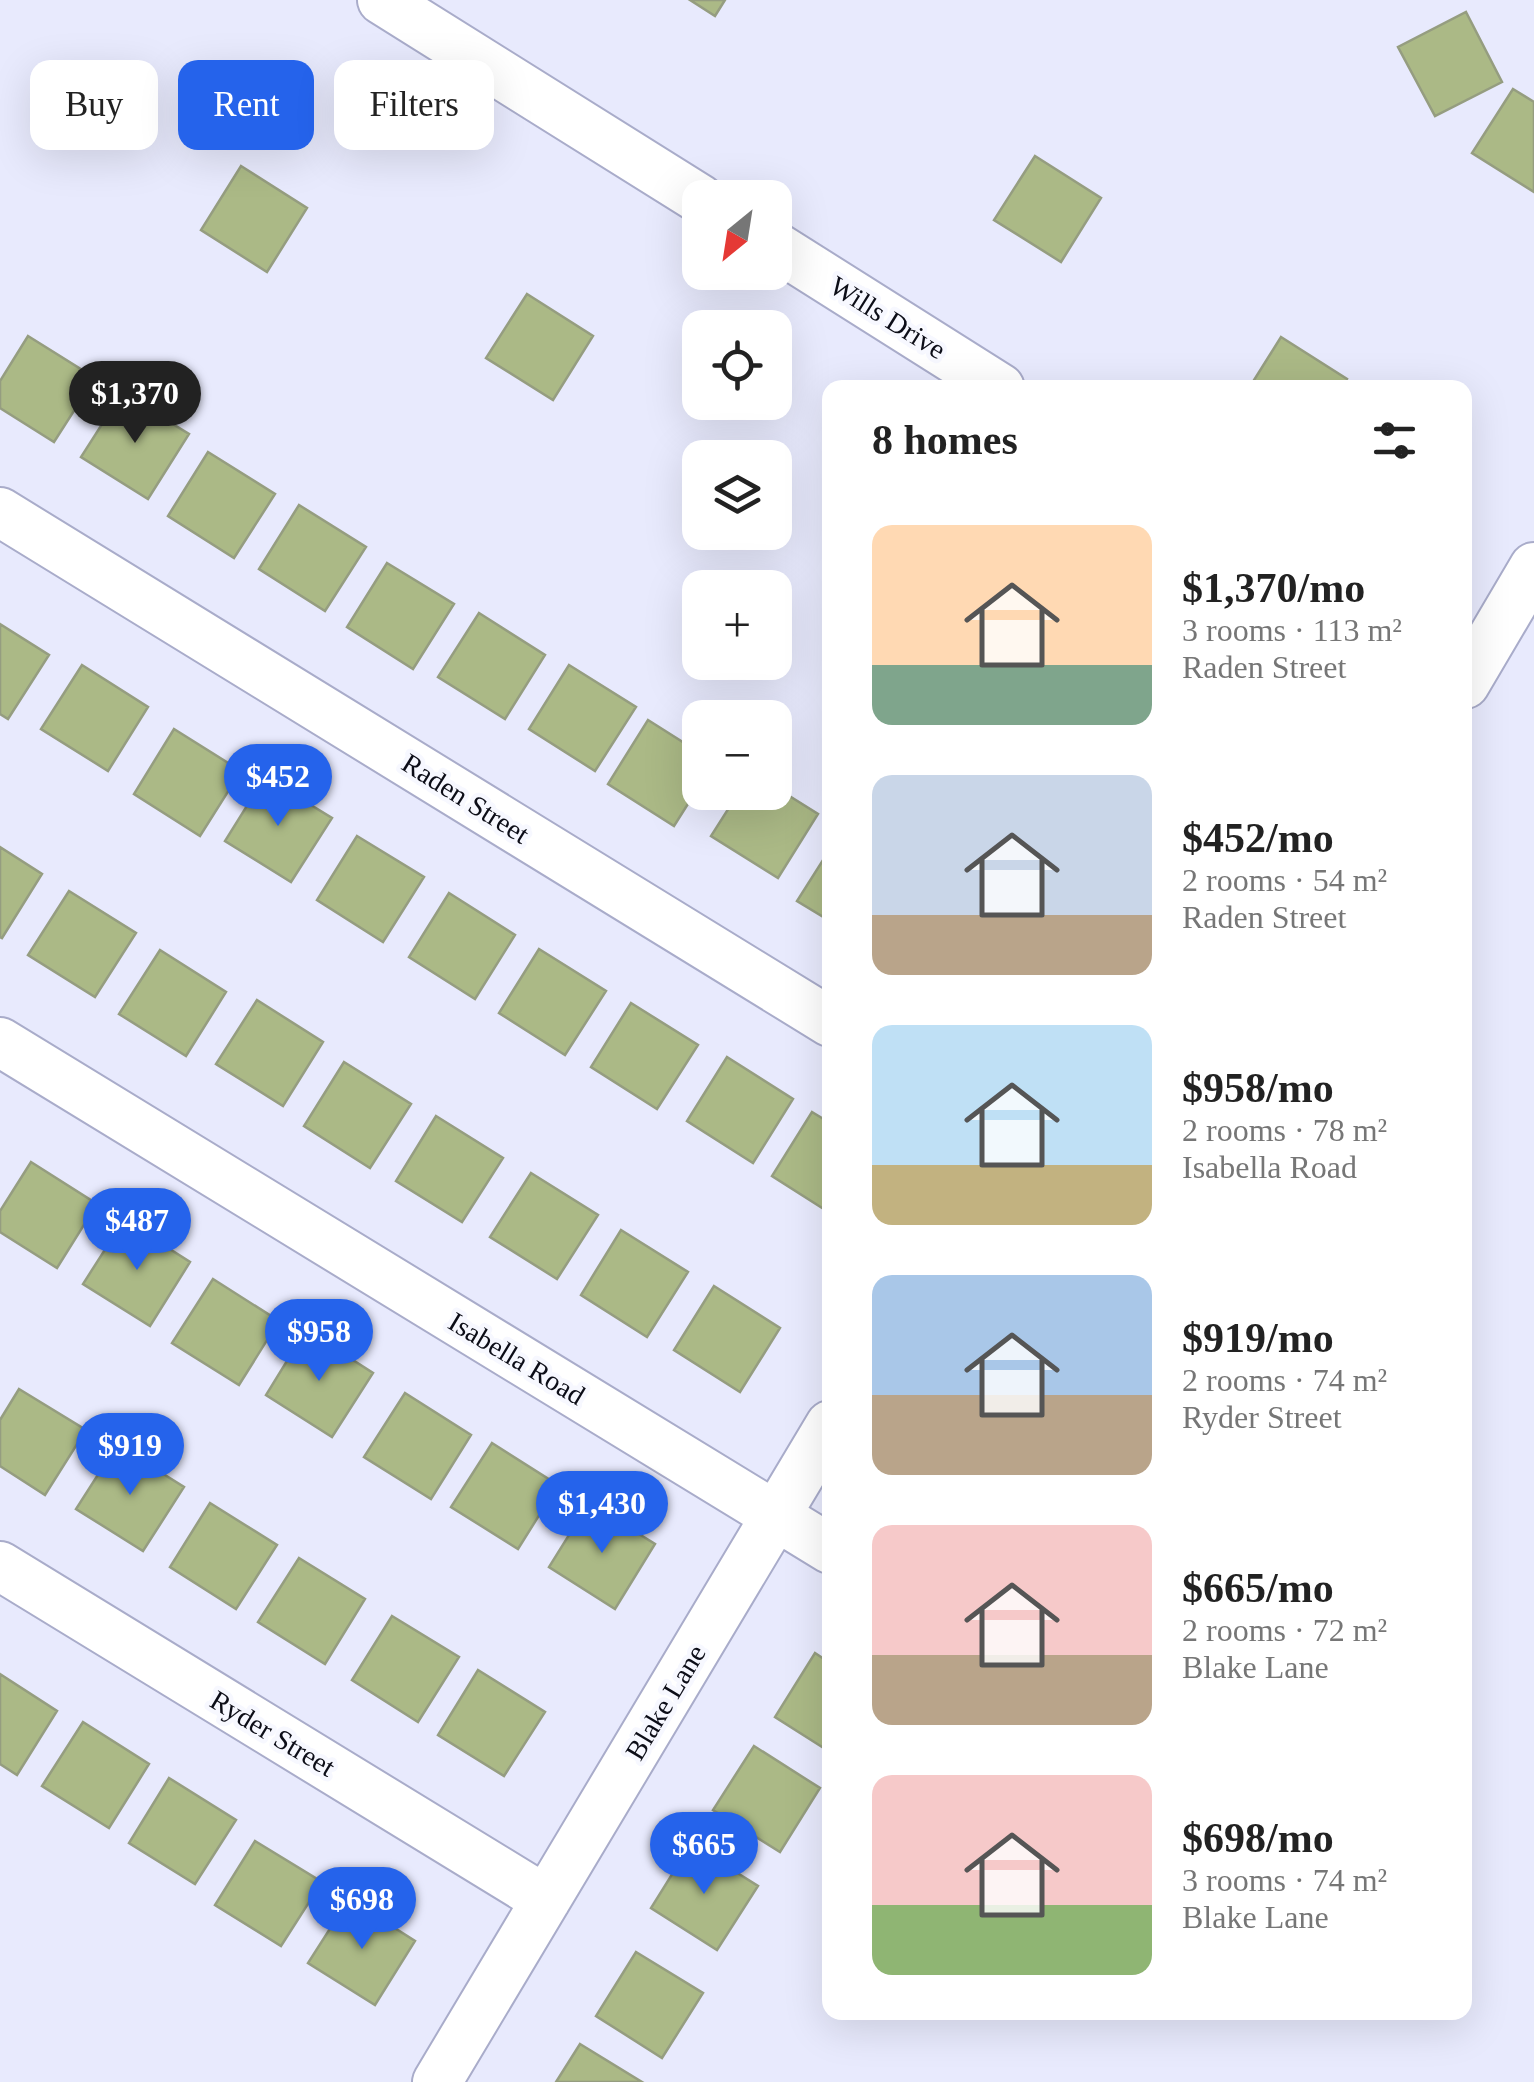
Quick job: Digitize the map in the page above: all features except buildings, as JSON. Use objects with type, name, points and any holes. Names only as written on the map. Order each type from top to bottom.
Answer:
[{"type":"street","points":[[382,0],[682,188]]},
{"type":"street","name":"Wills Drive","points":[[792,257],[987,380]]},
{"type":"street","name":"Raden Street","points":[[0,512],[822,1017]]},
{"type":"street","points":[[1472,671],[1534,567]]},
{"type":"street","name":"Isabella Road","points":[[0,1042],[822,1544]]},
{"type":"street","name":"Blake Lane","points":[[436,2082],[822,1438]]},
{"type":"street","name":"Ryder Street","points":[[0,1566],[546,1900]]}]
